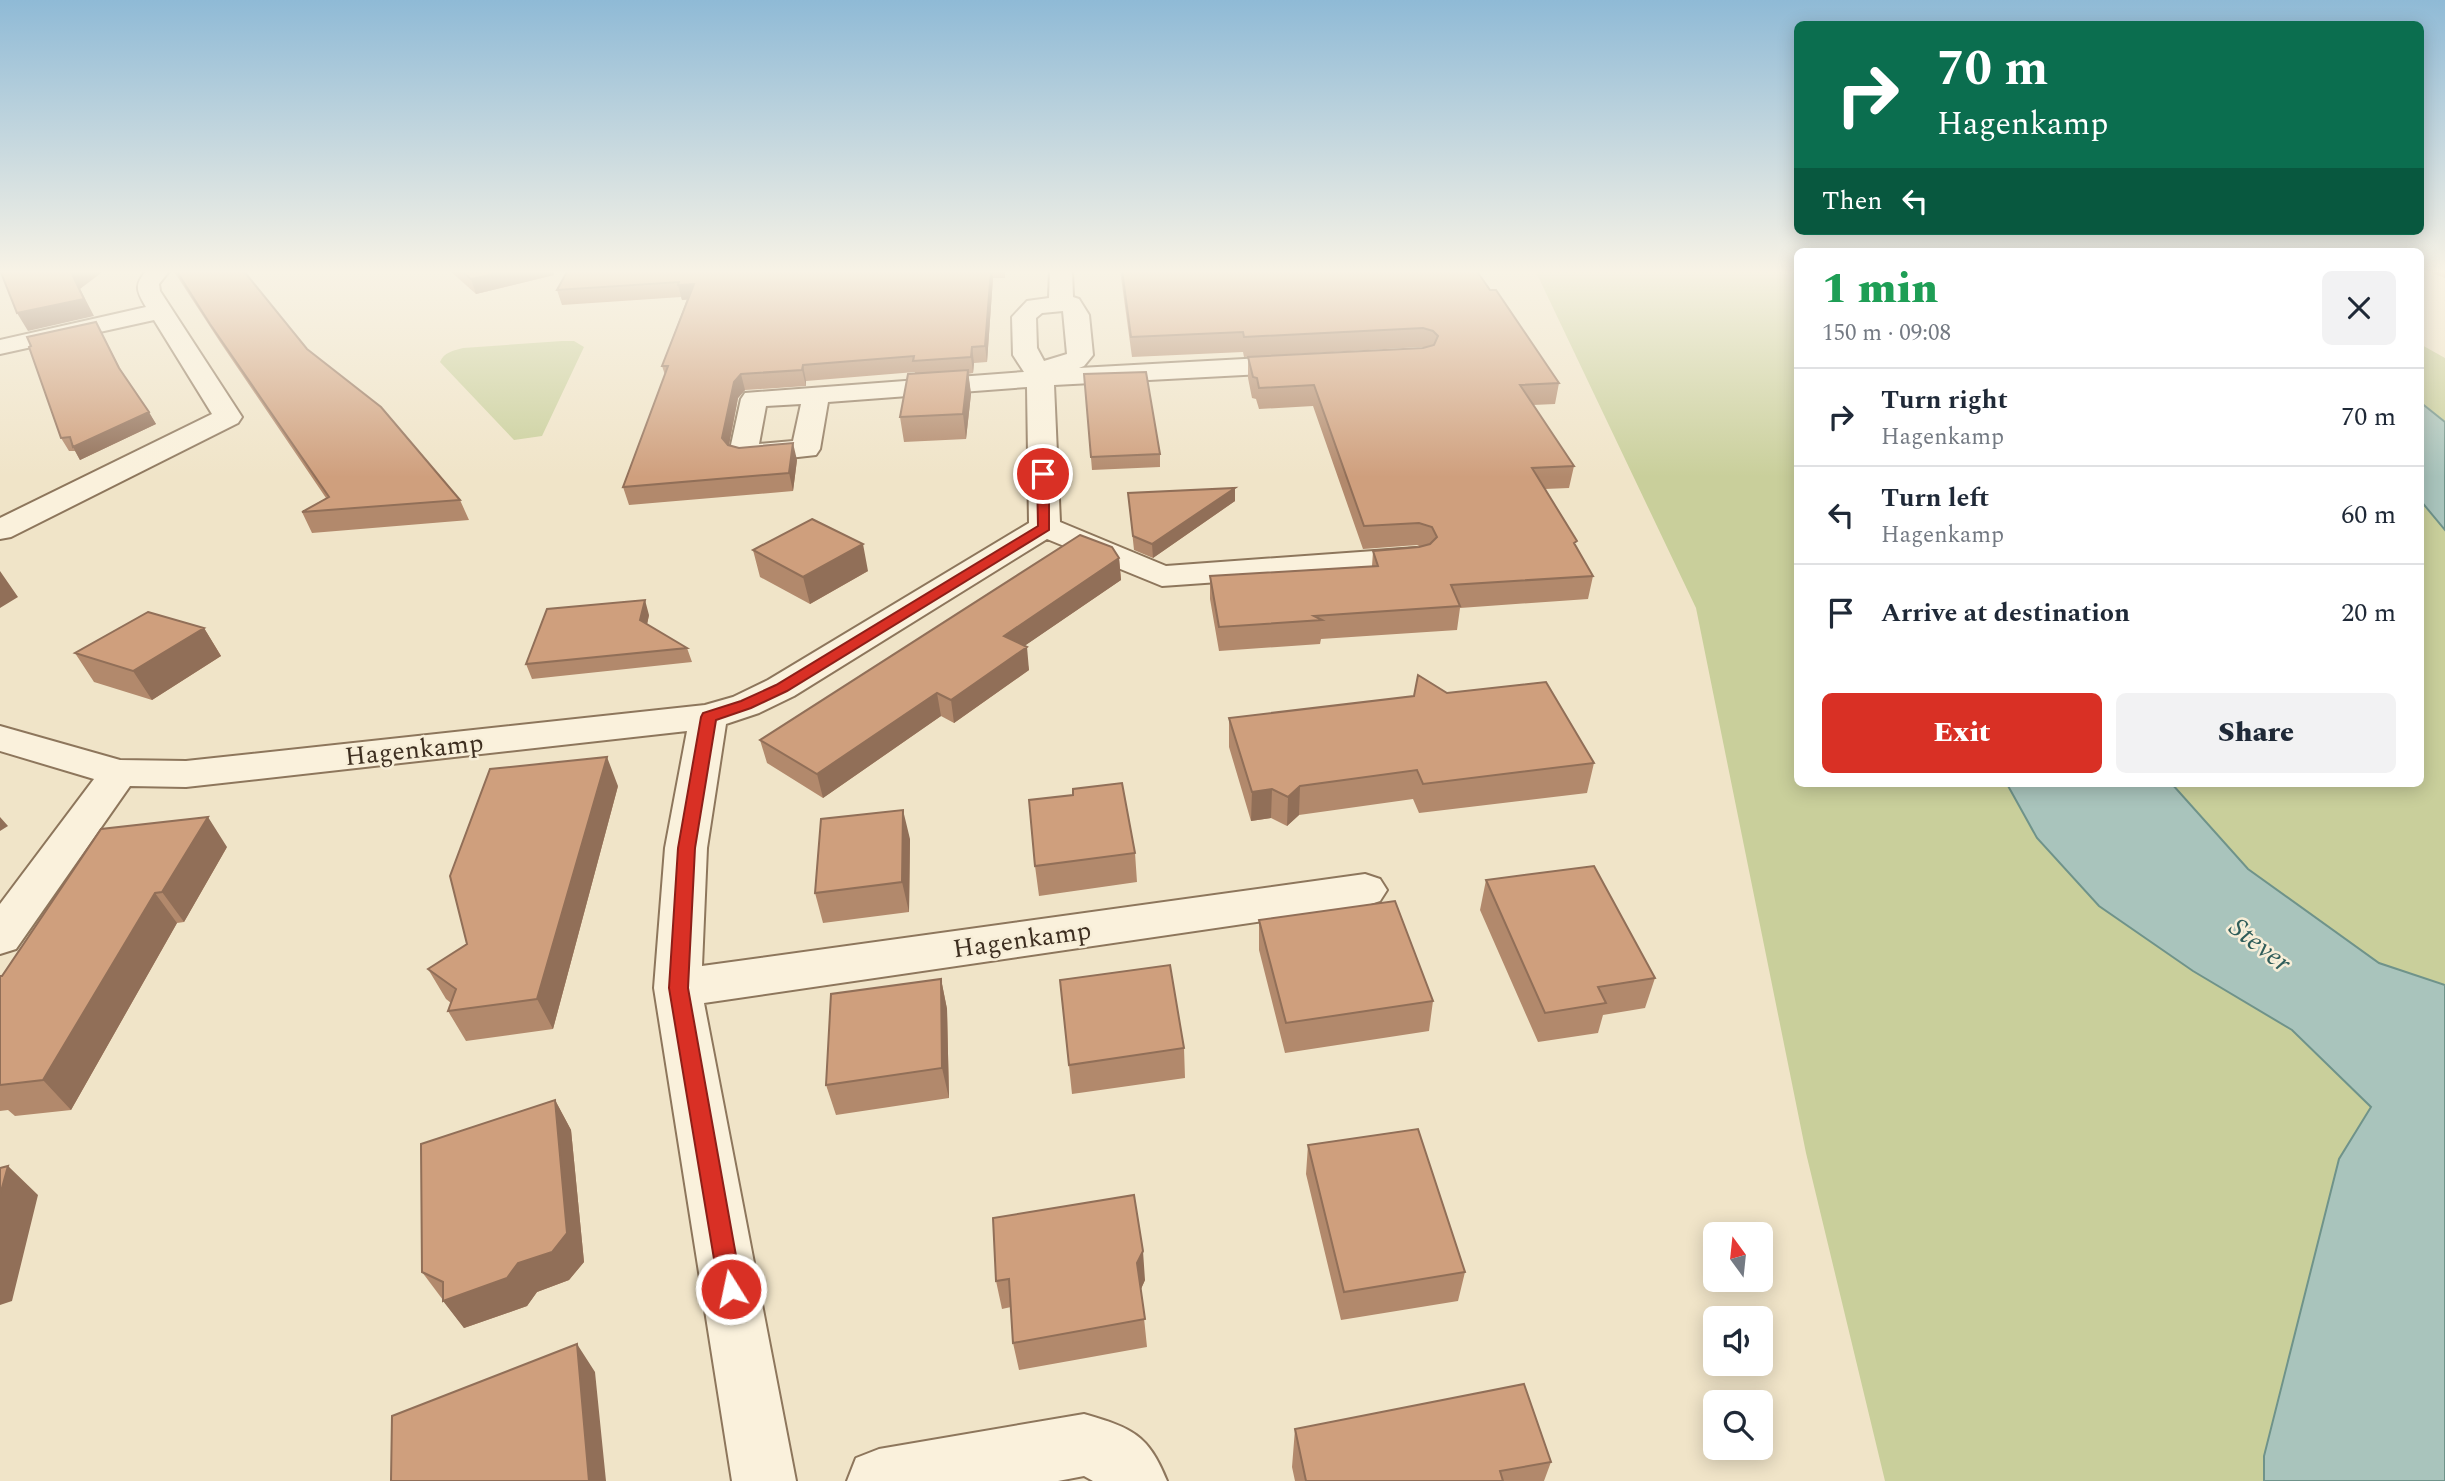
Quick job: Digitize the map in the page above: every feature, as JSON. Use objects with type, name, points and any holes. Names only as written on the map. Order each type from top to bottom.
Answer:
[{"type":"street","points":[[0,347],[35,339]]},
{"type":"street","points":[[0,530],[228,417],[179,339]]},
{"type":"street","points":[[1025,339],[1025,358],[1039,375],[1045,527],[1162,576],[1416,558]]},
{"type":"street","points":[[1039,375],[1074,361],[1080,355],[1079,339]]},
{"type":"street","points":[[816,394],[1039,375],[1327,363]]},
{"type":"street","name":"Hagenkamp","points":[[0,738],[119,773],[186,774],[708,717],[746,705],[781,688],[1045,527]]},
{"type":"street","points":[[708,717],[687,848],[678,988],[764,1481]]},
{"type":"street","points":[[0,937],[119,773]]},
{"type":"street","name":"Hagenkamp","points":[[678,988],[1365,890]]},
{"type":"street","points":[[879,1481],[1084,1445],[1111,1454],[1133,1475],[1135,1481]]},
{"type":"green space","points":[[1568,339],[1794,339],[1794,787],[2424,787],[2424,346],[2445,358],[2445,1481],[1885,1481],[1806,1153],[1696,608]]},
{"type":"green space","points":[[574,341],[584,347],[542,436],[514,440],[440,362],[446,354],[463,348]]},
{"type":"water","points":[[2424,405],[2445,422],[2445,530],[2424,505]]},
{"type":"water","name":"Stever","points":[[2009,787],[2175,787],[2248,869],[2379,963],[2445,985],[2445,1481],[2264,1481],[2264,1456],[2339,1159],[2371,1107],[2292,1030],[2193,971],[2099,906],[2037,838]]},
{"type":"building","points":[[28,339],[105,339],[119,368],[149,412],[73,447],[70,437],[61,438],[29,347],[31,346]]},
{"type":"building","points":[[220,339],[299,339],[307,349],[381,407],[460,500],[302,512],[329,497]]},
{"type":"building","points":[[672,339],[986,339],[985,346],[972,347],[971,357],[913,361],[914,356],[803,365],[802,370],[741,374],[734,382],[722,438],[728,445],[739,448],[793,443],[789,473],[623,487],[668,366],[662,366]]},
{"type":"building","points":[[1437,339],[1529,339],[1559,383],[1520,385],[1574,466],[1532,468],[1577,541],[1574,543],[1593,576],[1451,585],[1460,606],[1314,616],[1322,620],[1219,627],[1210,576],[1378,566],[1373,551],[1419,547],[1430,544],[1437,537],[1432,527],[1419,523],[1364,526],[1314,385],[1259,388],[1248,357],[1423,348],[1434,345]]},
{"type":"building","points":[[968,370],[963,414],[900,417],[908,374]]},
{"type":"building","points":[[1146,372],[1160,454],[1091,457],[1084,374]]},
{"type":"building","points":[[1235,488],[1152,544],[1133,536],[1128,493]]},
{"type":"building","points":[[812,519],[863,544],[803,577],[753,550]]},
{"type":"building","points":[[1080,535],[1112,547],[1119,558],[1004,636],[1027,647],[951,700],[937,693],[817,774],[760,740]]},
{"type":"building","points":[[645,600],[640,620],[687,648],[526,664],[547,609]]},
{"type":"building","points":[[148,612],[204,628],[133,671],[75,653]]},
{"type":"building","points":[[1418,675],[1447,693],[1546,682],[1594,763],[1423,784],[1417,770],[1300,786],[1288,797],[1272,789],[1252,792],[1229,718],[1414,696]]},
{"type":"building","points":[[607,757],[537,999],[448,1011],[456,989],[428,969],[467,944],[450,876],[490,769]]},
{"type":"building","points":[[1122,783],[1135,853],[1035,866],[1029,800],[1073,795],[1073,789]]},
{"type":"building","points":[[903,810],[902,882],[815,893],[821,819]]},
{"type":"building","points":[[208,817],[162,892],[155,893],[43,1080],[0,1085],[0,976],[101,829]]},
{"type":"building","points":[[1594,866],[1655,978],[1598,987],[1606,1003],[1545,1013],[1486,880]]},
{"type":"building","points":[[1395,901],[1433,1001],[1286,1023],[1259,920]]},
{"type":"building","points":[[1170,965],[1184,1048],[1069,1065],[1060,980]]},
{"type":"building","points":[[941,979],[942,1068],[826,1085],[831,994]]},
{"type":"building","points":[[555,1100],[567,1233],[552,1252],[518,1263],[507,1278],[443,1301],[443,1282],[422,1272],[421,1144]]},
{"type":"building","points":[[1418,1129],[1465,1272],[1344,1292],[1308,1145]]},
{"type":"building","points":[[8,1166],[0,1195],[0,1168]]},
{"type":"building","points":[[1134,1195],[1143,1251],[1137,1263],[1145,1319],[1013,1343],[1009,1279],[996,1281],[993,1218]]},
{"type":"building","points":[[577,1344],[589,1481],[391,1481],[392,1416]]},
{"type":"building","points":[[1524,1384],[1551,1462],[1500,1471],[1503,1481],[1306,1481],[1295,1429]]},
{"type":"route","points":[[731,1289],[678,988],[687,848],[708,717],[746,705],[781,688],[1045,527],[1043,474]]}]
